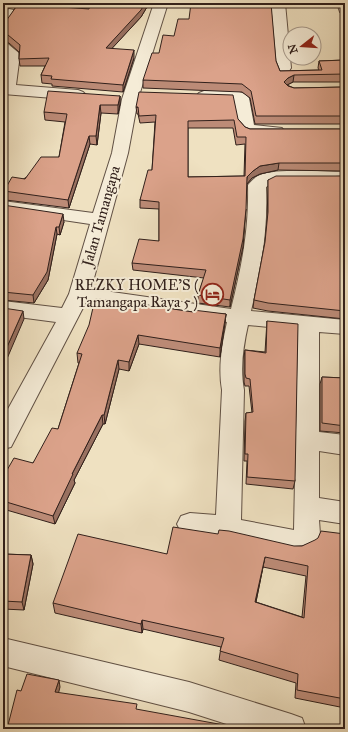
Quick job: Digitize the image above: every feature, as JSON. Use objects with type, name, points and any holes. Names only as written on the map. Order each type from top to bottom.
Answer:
[{"type":"street","name":"Jalan Tamangapa","points":[[3,440],[69,316],[79,294],[120,153],[131,96],[161,3]]},
{"type":"street","points":[[278,3],[284,68]]},
{"type":"street","points":[[344,3],[345,10]]},
{"type":"street","points":[[3,47],[13,54],[5,89],[92,96]]},
{"type":"street","points":[[192,96],[236,96],[241,98],[246,126],[250,130],[289,130]]},
{"type":"street","points":[[228,528],[233,390],[230,380],[239,317],[253,258],[258,183],[265,179],[275,178],[345,177]]},
{"type":"street","points":[[3,206],[101,220]]},
{"type":"street","points":[[79,294],[239,317],[345,327]]},
{"type":"street","points":[[3,308],[69,316]]},
{"type":"street","points":[[190,524],[228,528],[292,542],[299,542],[305,539],[307,534],[306,440],[309,323]]},
{"type":"street","points":[[306,440],[345,445]]},
{"type":"street","points":[[306,507],[345,513]]},
{"type":"street","points":[[3,652],[189,697],[291,729]]},
{"type":"building","points":[[18,3],[37,3],[36,5],[89,9],[90,3],[145,3],[141,10],[106,48],[134,50],[123,85],[51,79],[52,76],[41,75],[49,58],[19,59],[20,45],[8,35],[3,34],[6,21]]},
{"type":"building","points":[[191,3],[271,3],[276,61],[280,71],[322,70],[321,66],[322,66],[322,61],[345,60],[345,74],[294,75],[284,82],[288,86],[294,88],[345,87],[345,116],[256,116],[251,91],[242,84],[143,80],[152,53],[159,53],[163,35],[174,36],[178,19],[189,19]]},
{"type":"building","points":[[48,91],[120,96],[118,105],[100,105],[96,136],[89,136],[68,200],[4,191],[12,177],[25,179],[41,157],[59,157],[67,114],[44,112]]},
{"type":"building","points":[[139,92],[233,95],[238,119],[245,127],[250,129],[345,129],[345,163],[279,163],[260,166],[253,171],[247,177],[243,239],[230,300],[198,295],[206,270],[132,263],[139,239],[159,241],[159,202],[140,200],[148,170],[152,170],[156,115],[139,116],[138,107],[136,107]],"holes":[[[234,120],[237,137],[246,137],[245,176],[188,177],[188,121]]]},
{"type":"building","points":[[276,176],[345,176],[345,311],[268,303],[254,300],[265,242],[268,212],[268,180]]},
{"type":"building","points":[[3,205],[63,214],[59,227],[56,227],[47,272],[33,295],[3,292]]},
{"type":"building","points":[[95,299],[140,302],[140,304],[193,312],[193,310],[226,314],[220,348],[138,335],[129,362],[118,360],[104,415],[102,415],[72,474],[53,516],[3,501],[3,477],[14,458],[33,463],[52,428],[58,429],[82,354],[77,353],[89,325]]},
{"type":"building","points":[[3,308],[23,311],[3,356]]},
{"type":"building","points":[[267,321],[298,324],[295,481],[247,477],[248,454],[245,454],[246,413],[253,412],[250,379],[246,378],[245,374],[245,350],[266,353]]},
{"type":"building","points":[[322,377],[345,378],[345,426],[322,423]]},
{"type":"building","points":[[173,527],[218,534],[219,530],[229,531],[294,546],[302,546],[315,540],[318,538],[321,531],[345,534],[345,699],[297,690],[298,674],[220,651],[224,638],[142,620],[141,624],[53,603],[78,534],[167,554]],"holes":[[[265,557],[308,566],[304,618],[255,602]]]},
{"type":"building","points":[[3,554],[31,555],[22,602],[3,601]]},
{"type":"building","points":[[27,674],[59,680],[55,692],[137,704],[136,709],[246,729],[7,729],[17,690],[21,691]]},
{"type":"place","name":"REZKY HOME'S ( Tamangapa Raya 5 )","points":[[213,294]]}]
